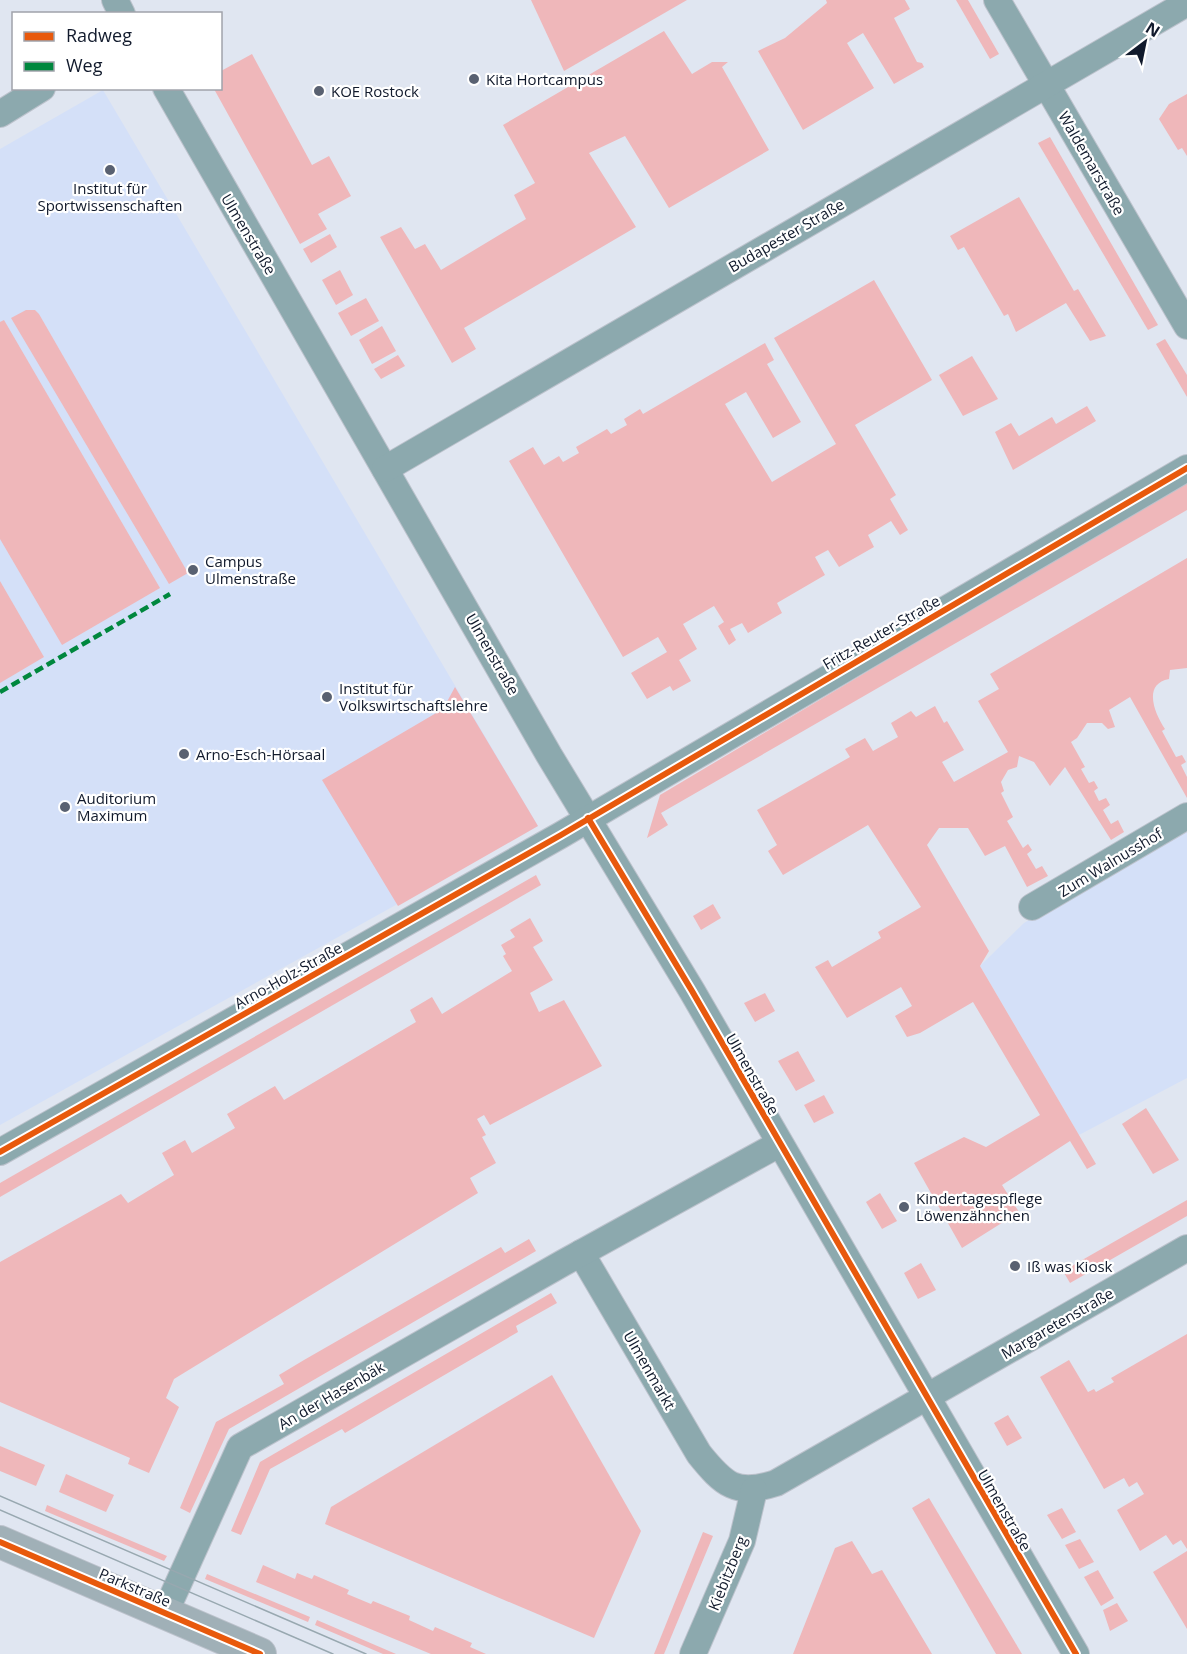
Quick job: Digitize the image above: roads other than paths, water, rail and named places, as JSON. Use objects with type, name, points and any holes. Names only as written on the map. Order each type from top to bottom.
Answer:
[{"type":"main road","name":"Parkstraße","points":[[0,1542],[165,1613],[244,1651]]},
{"type":"street","name":"Waldemarstraße","points":[[998,0],[1187,326]]},
{"type":"street","name":"Budapester Straße","points":[[385,469],[1187,3]]},
{"type":"street","points":[[0,114],[39,90]]},
{"type":"street","name":"Ulmenstraße","points":[[167,90],[385,469],[1076,1654]]},
{"type":"street","name":"Fritz-Reuter-Straße","points":[[588,818],[1187,468]]},
{"type":"street","name":"Zum Walnusshof","points":[[1032,907],[1187,816]]},
{"type":"street","name":"Arno-Holz-Straße","points":[[0,1152],[588,818]]},
{"type":"street","points":[[581,1253],[779,1144]]},
{"type":"street","name":"Margaretenstraße","points":[[926,1398],[1187,1248]]},
{"type":"street","name":"Ulmenmarkt","points":[[581,1253],[699,1454],[714,1473],[732,1486],[754,1490]]},
{"type":"street","name":"An der Hasenbäk","points":[[165,1613],[240,1447],[581,1253]]},
{"type":"street","points":[[754,1490],[776,1483],[926,1398]]},
{"type":"street","name":"Kiebitzberg","points":[[693,1654],[742,1541],[754,1490]]},
{"type":"tram line","points":[[0,1496],[366,1654]]},
{"type":"tram line","points":[[0,1510],[333,1654]]},
{"type":"place","name":"Kita Hortcampus","points":[[474,79]]},
{"type":"place","name":"KOE Rostock","points":[[319,91]]},
{"type":"place","name":"Institut für Sportwissenschaften","points":[[110,170]]},
{"type":"place","name":"Campus Ulmenstraße","points":[[193,570]]},
{"type":"place","name":"Institut für Volkswirtschaftslehre","points":[[327,697]]},
{"type":"place","name":"Arno-Esch-Hörsaal","points":[[184,754]]},
{"type":"place","name":"Auditorium Maximum","points":[[65,807]]},
{"type":"place","name":"Kindertagespflege Löwenzähnchen","points":[[904,1207]]},
{"type":"place","name":"Iß was Kiosk","points":[[1015,1266]]}]
